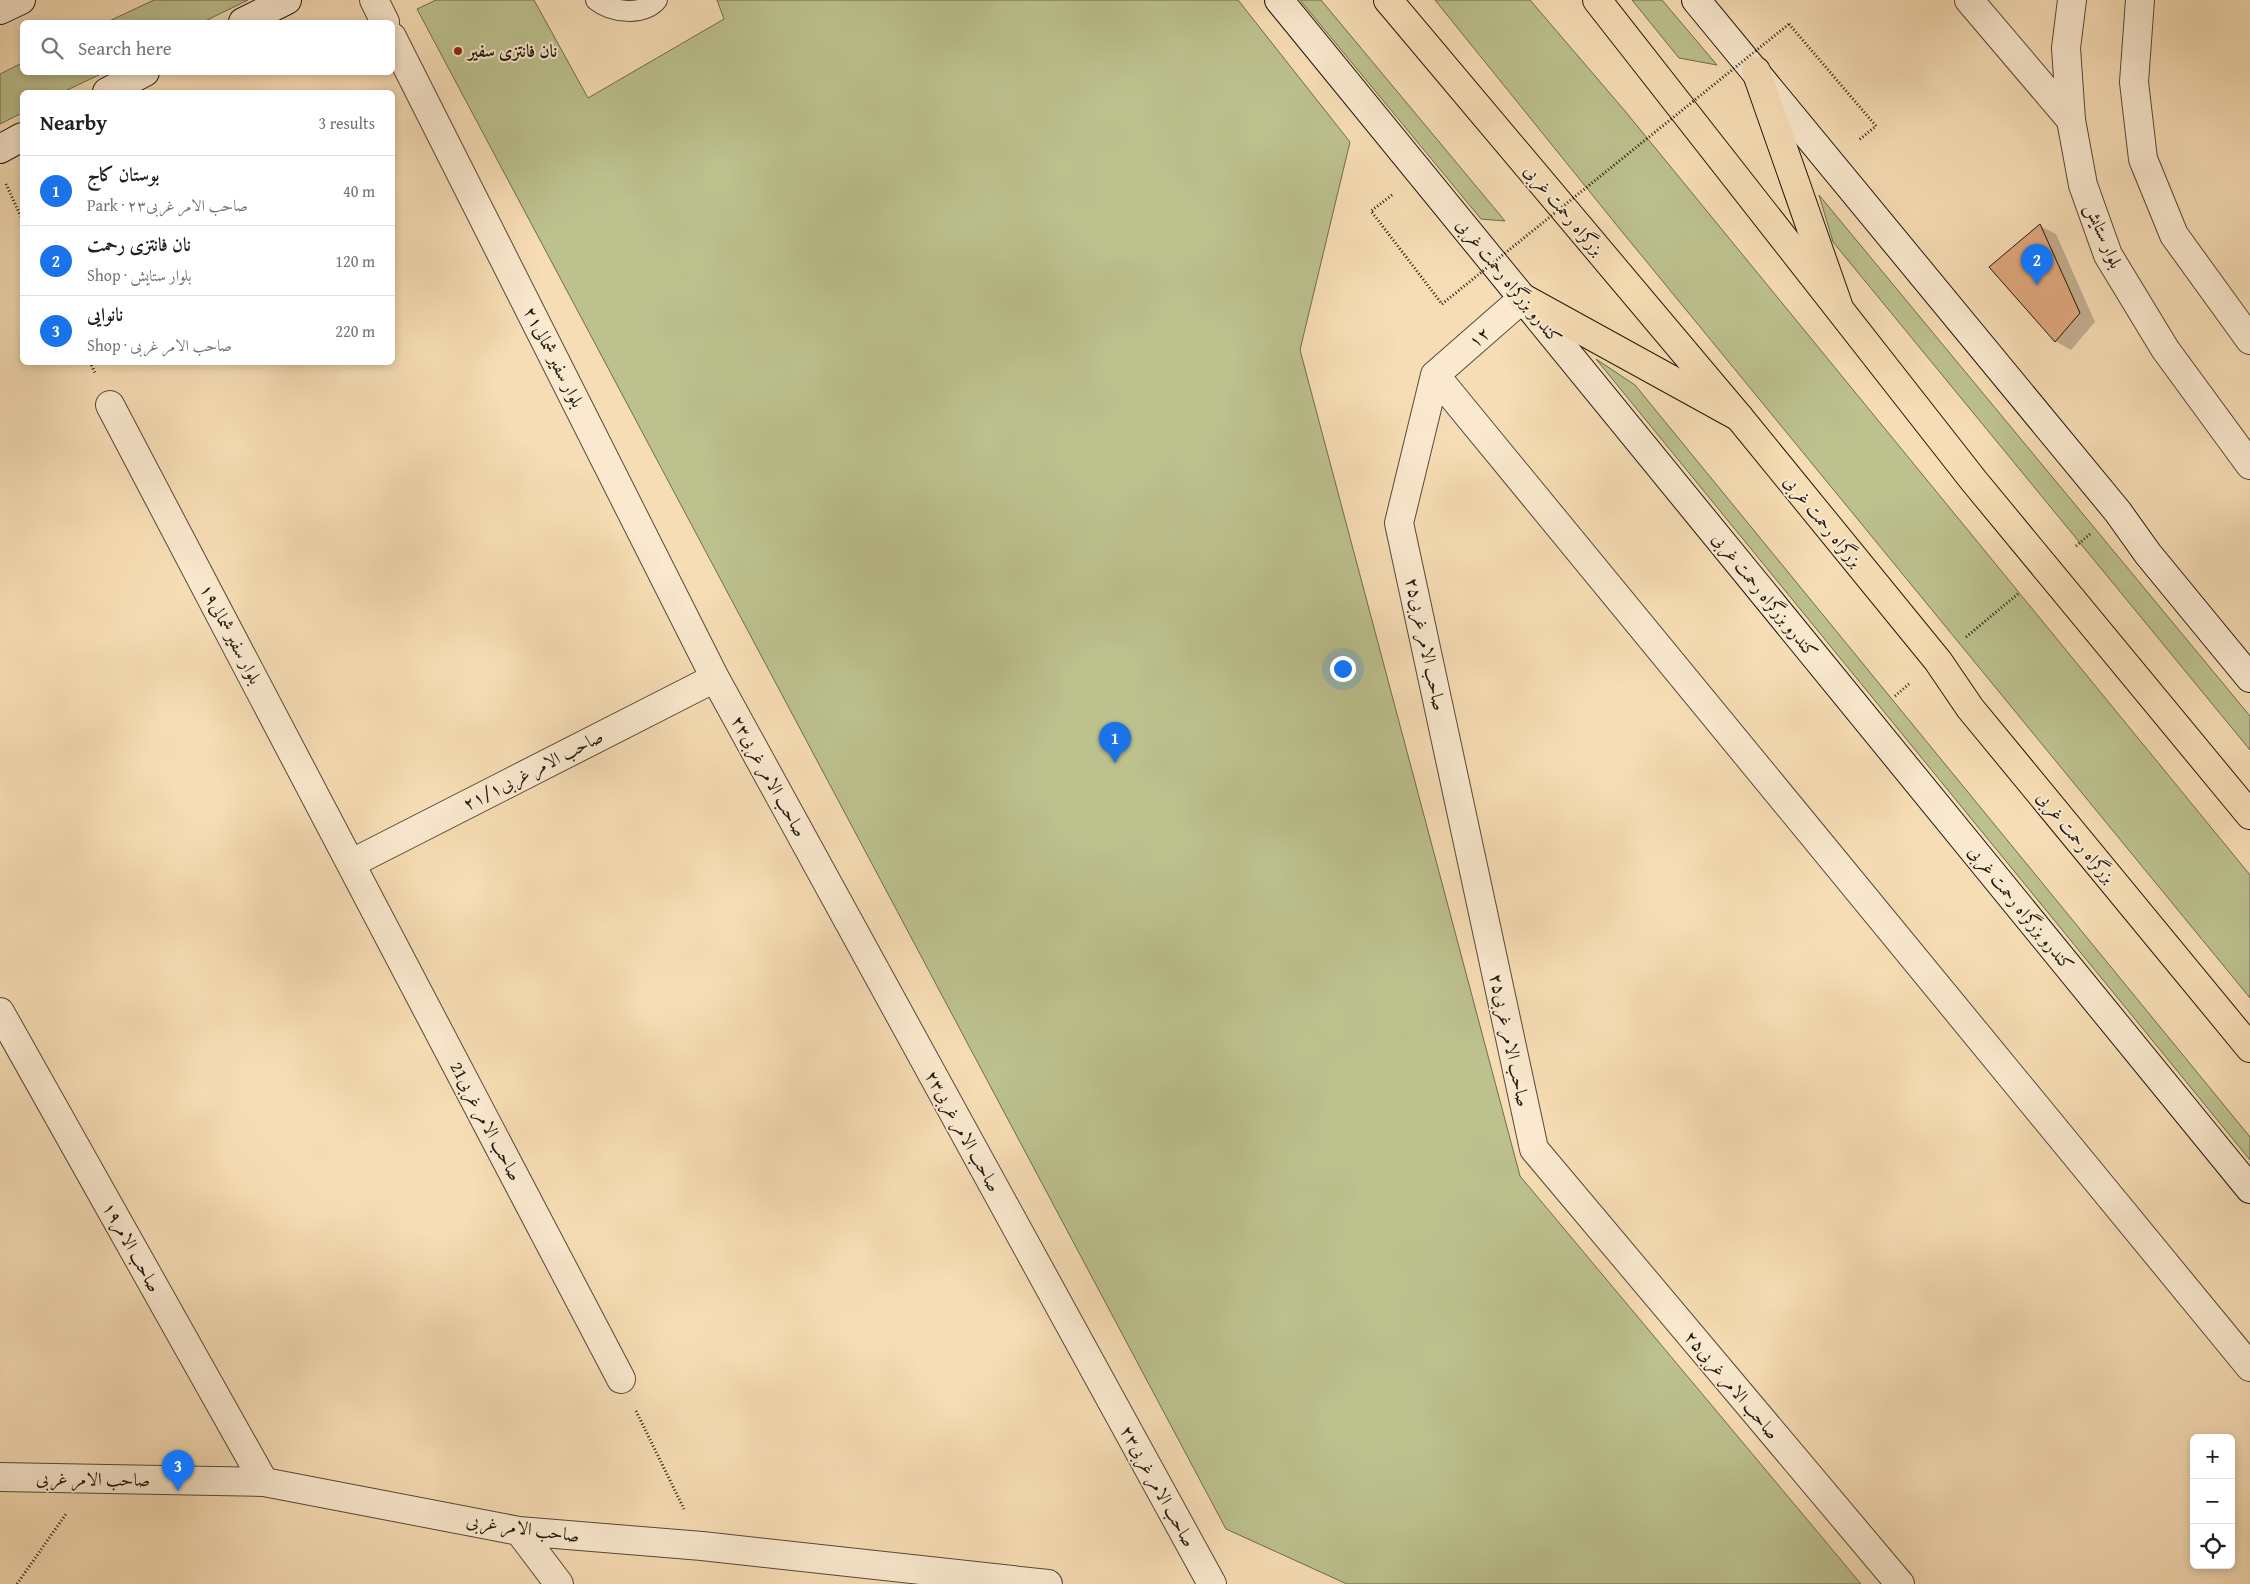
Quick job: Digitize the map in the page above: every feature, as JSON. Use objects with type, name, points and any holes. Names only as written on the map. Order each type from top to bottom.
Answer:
[{"type":"main road","name":"بزرگراه رحمت غربی","points":[[1388,0],[1739,418],[1938,661],[1970,708],[2250,1048]]},
{"type":"main road","points":[[1597,0],[1974,481],[2250,815]]},
{"type":"main road","points":[[1756,71],[1840,311]]},
{"type":"main road","points":[[1523,298],[1739,418]]},
{"type":"street","points":[[0,10],[21,0]]},
{"type":"street","points":[[247,20],[287,0]]},
{"type":"street","points":[[374,0],[384,20]]},
{"type":"street","name":"کندرو بزرگراه رحمت غربی","points":[[1279,0],[2250,1190]]},
{"type":"street","points":[[1696,0],[2118,512],[2148,554],[2250,678]]},
{"type":"street","points":[[1969,0],[2071,120]]},
{"type":"street","name":"بلوار ستایش","points":[[2072,0],[2066,48],[2071,120],[2083,185],[2108,255],[2165,348],[2250,466]]},
{"type":"street","points":[[2140,0],[2134,82],[2143,159],[2174,235],[2250,340]]},
{"type":"street","name":"بلوار سفیر شمالی۲۱","points":[[395,43],[715,678]]},
{"type":"street","points":[[111,90],[139,75]]},
{"type":"street","points":[[0,149],[20,138]]},
{"type":"street","name":"۱۲","points":[[1435,375],[1523,298]]},
{"type":"street","points":[[1435,375],[2250,1368]]},
{"type":"street","name":"صاحب الامر غربی۲۵","points":[[1435,375],[1399,523],[1534,1149],[1900,1584]]},
{"type":"street","name":"بلوار سفیر شمالی۱۹","points":[[110,406],[352,863]]},
{"type":"street","name":"صاحب الامر غربی۲۱/۱","points":[[352,863],[715,678]]},
{"type":"street","name":"صاحب الامر غربی۲۳","points":[[715,678],[1212,1584]]},
{"type":"street","name":"21صاحب الامر غربی","points":[[352,863],[620,1379]]},
{"type":"street","name":"صاحب الامر۱۹","points":[[0,1012],[264,1482]]},
{"type":"street","name":"صاحب الامر غربی","points":[[0,1477],[264,1482],[518,1531],[702,1546],[1031,1583]]},
{"type":"street","points":[[518,1531],[559,1584]]},
{"type":"lane","points":[[596,0],[627,12],[650,7],[657,0]]},
{"type":"path","points":[[1371,211],[1442,304],[1789,24],[1876,126]]},
{"type":"path","points":[[4,180],[20,215]]},
{"type":"path","points":[[1867,720],[2118,512]]},
{"type":"path","points":[[620,1379],[702,1546]]},
{"type":"path","points":[[17,1584],[90,1479]]},
{"type":"green space","points":[[154,0],[248,0],[207,20],[111,20]]},
{"type":"green space","points":[[436,0],[534,0],[588,98],[724,19],[717,0],[1238,0],[1350,142],[1300,350],[1520,1176],[1861,1584],[1347,1584],[1226,1529],[417,9]]},
{"type":"green space","points":[[1300,0],[1321,0],[1505,221],[1481,219]]},
{"type":"green space","points":[[1435,0],[1530,0],[1625,111],[2250,875],[2250,998],[1619,228]]},
{"type":"green space","points":[[1632,0],[1662,0],[1717,65],[1679,58]]},
{"type":"green space","points":[[20,64],[20,75],[99,75],[67,90],[20,90],[20,114],[0,124],[0,74]]},
{"type":"green space","points":[[1819,195],[2250,716],[2250,750],[1833,242]]},
{"type":"green space","points":[[1596,359],[1635,385],[2250,1137],[2250,1160]]},
{"type":"building","points":[[2040,224],[2080,313],[2055,342],[1989,267]]},
{"type":"place","name":"نان فانتزی سفیر","points":[[458,51]]},
{"type":"place","name":"نان فانتزی رحمت","points":[[2037,285]]},
{"type":"place","name":"بوستان کاج","points":[[1115,763]]},
{"type":"place","name":"نانوایی","points":[[178,1491]]}]
